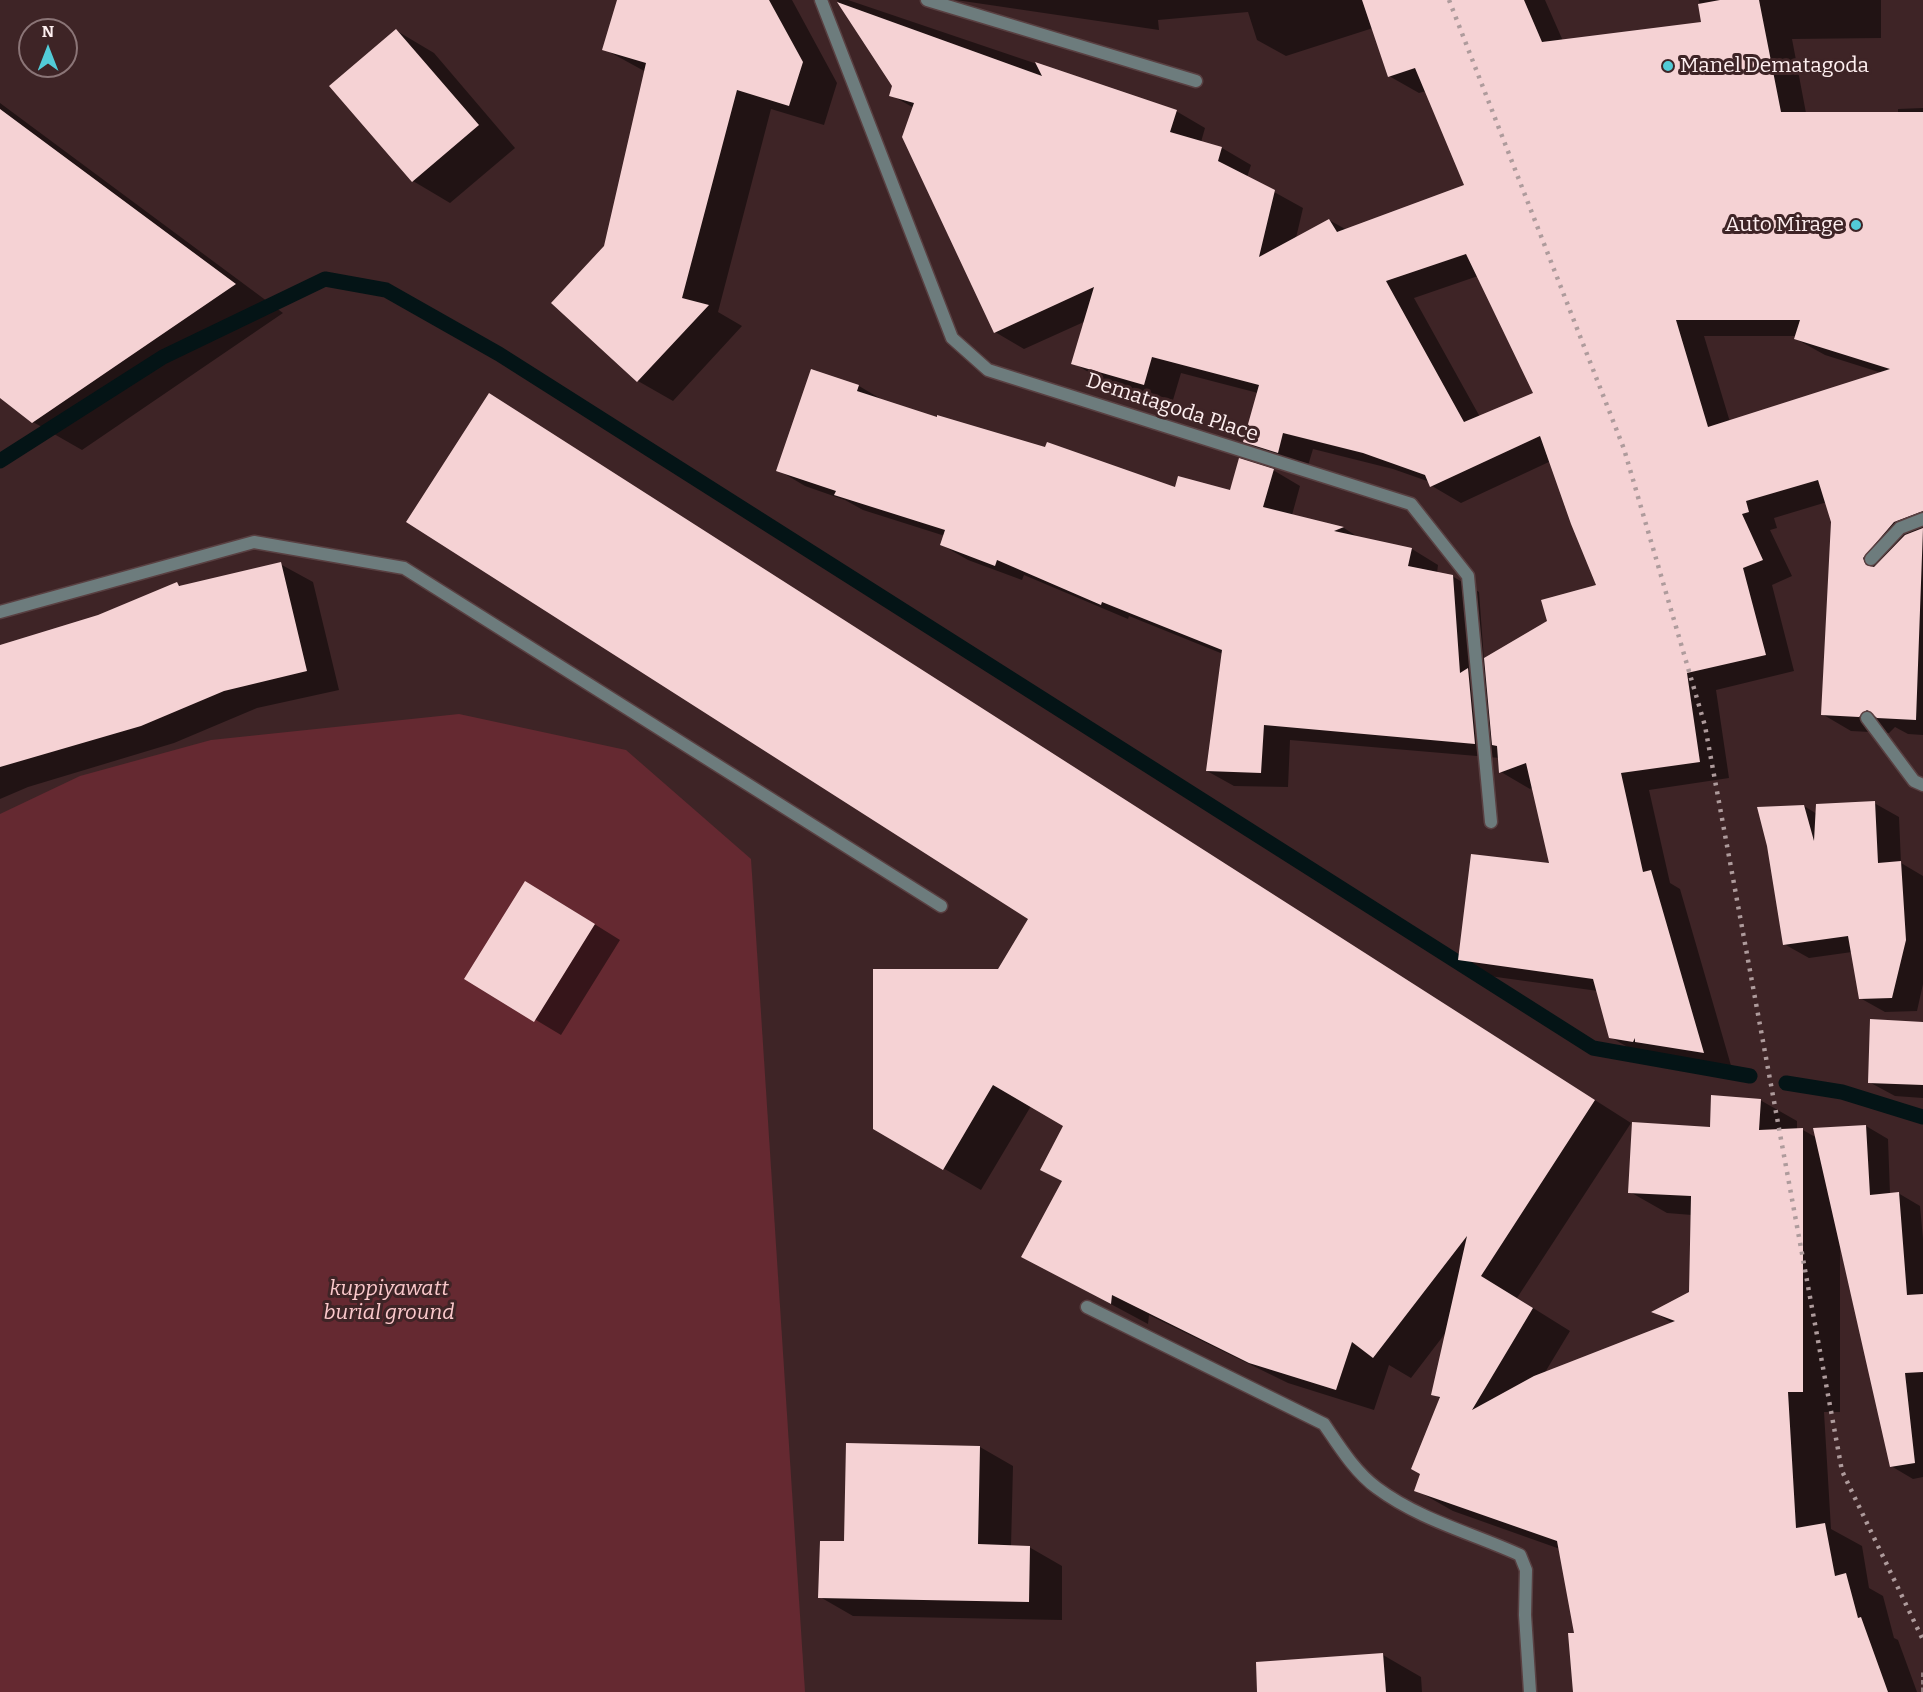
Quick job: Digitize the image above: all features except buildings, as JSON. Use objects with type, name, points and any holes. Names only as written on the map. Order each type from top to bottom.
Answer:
[{"type":"street","name":"Dematagoda Place","points":[[821,0],[952,338],[988,370],[1411,504],[1468,576],[1491,822]]},
{"type":"street","points":[[927,0],[1196,81]]},
{"type":"street","points":[[1871,559],[1900,528],[1923,519]]},
{"type":"street","points":[[0,612],[254,542],[404,568],[941,906]]},
{"type":"street","points":[[1867,718],[1914,781],[1923,785]]},
{"type":"street","points":[[1087,1307],[1323,1424],[1343,1452],[1375,1487],[1418,1514],[1520,1555],[1526,1570],[1525,1615],[1530,1692]]},
{"type":"path","points":[[1923,1672],[1923,1692]]},
{"type":"green space","name":"kuppiyawatt burial ground","points":[[459,714],[626,750],[751,859],[805,1692],[0,1692],[0,814],[80,776],[211,740]]},
{"type":"waterway","points":[[0,461],[163,357],[325,279],[386,290],[499,354],[1593,1048],[1750,1076]]},
{"type":"waterway","points":[[1786,1083],[1842,1092],[1923,1117]]},
{"type":"railway","points":[[1449,0],[1624,449],[1705,726],[1842,1471],[1923,1640]]},
{"type":"place","name":"Manel Dematagoda","points":[[1668,66]]},
{"type":"place","name":"Auto Mirage","points":[[1856,225]]}]
